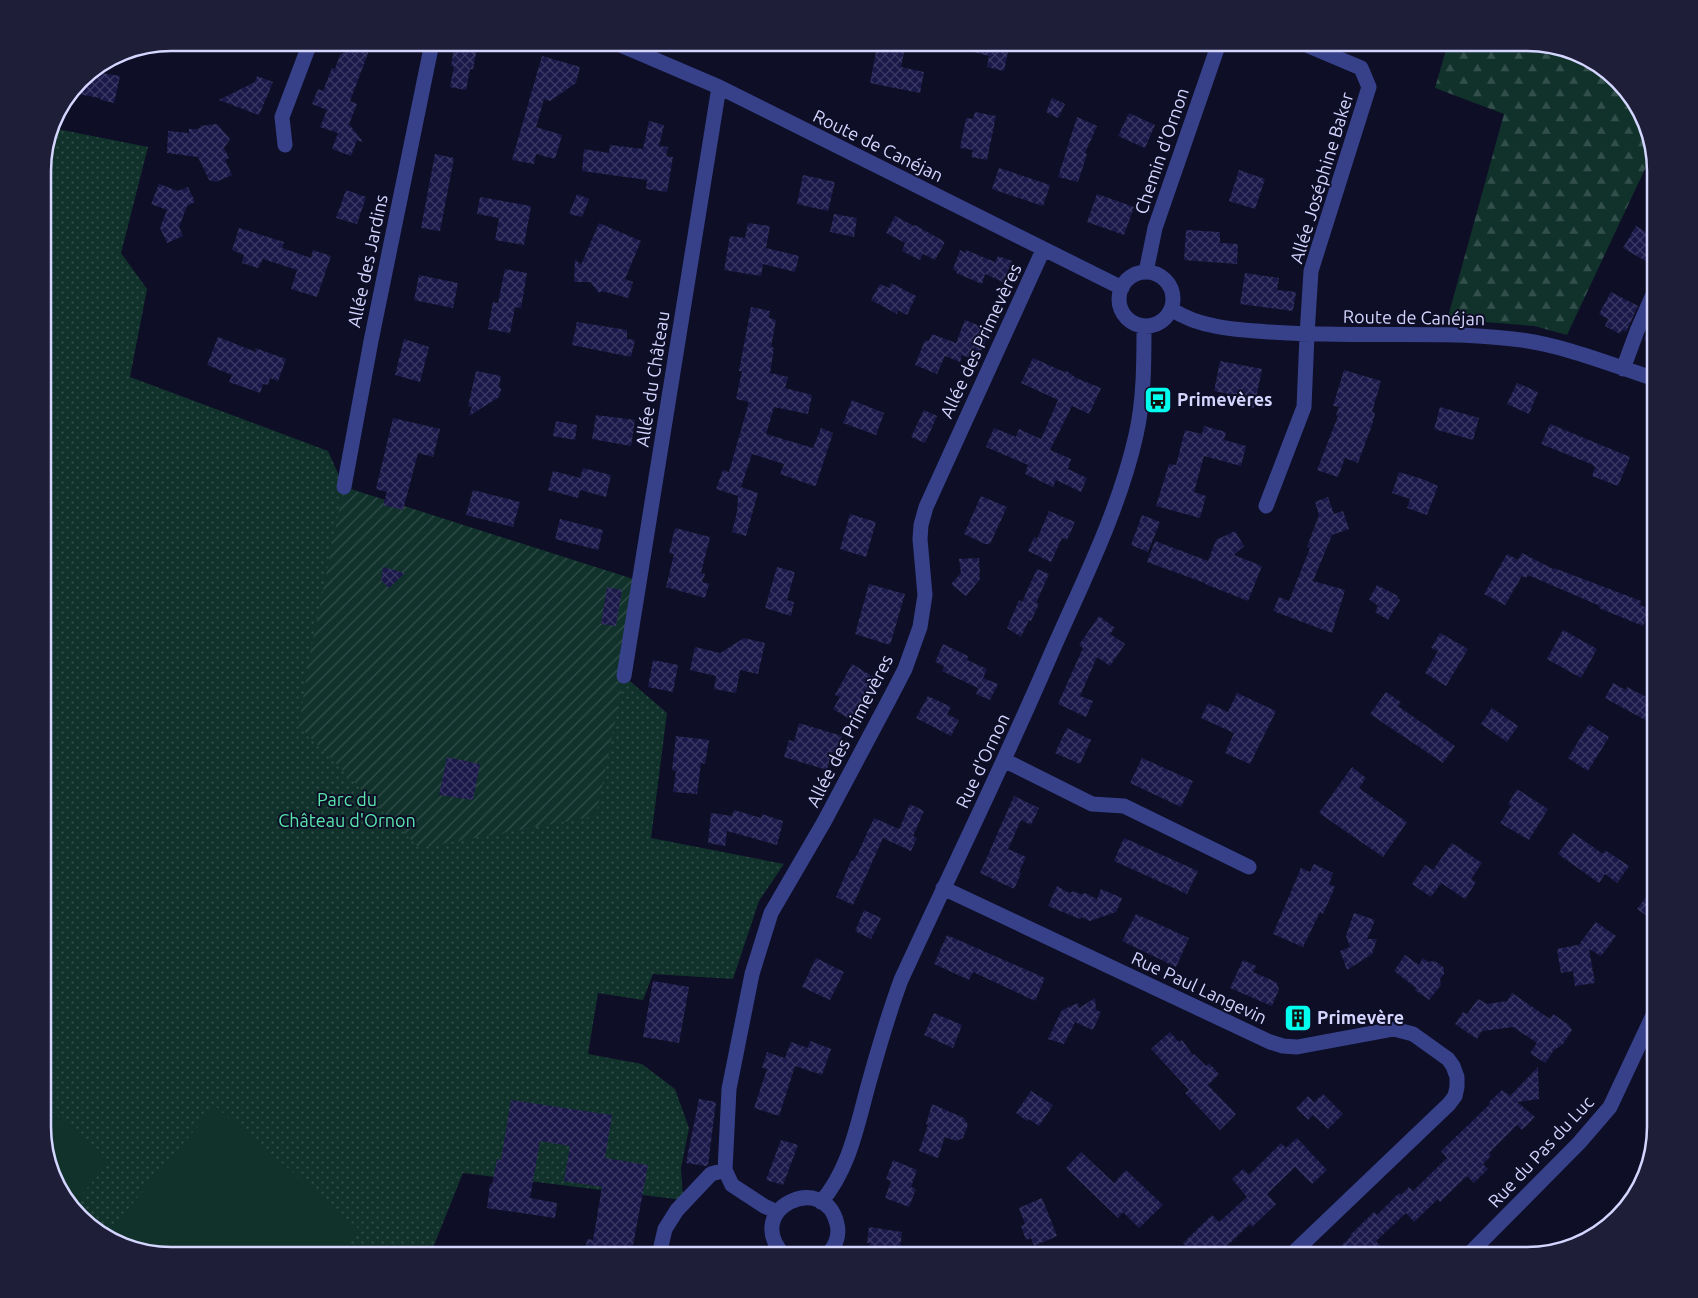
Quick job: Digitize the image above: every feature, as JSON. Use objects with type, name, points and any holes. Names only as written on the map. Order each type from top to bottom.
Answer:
[{"type":"street","points":[[285,145],[282,117],[307,51]]},
{"type":"street","name":"Allée des Jardins","points":[[344,487],[371,341],[430,51]]},
{"type":"street","name":"Route de Canéjan","points":[[637,51],[719,87],[1122,288]]},
{"type":"street","name":"Chemin d'Ornon","points":[[1146,272],[1155,228],[1216,51]]},
{"type":"street","name":"Allée Joséphine Baker","points":[[1266,506],[1304,407],[1311,271],[1369,87],[1361,68],[1322,51]]},
{"type":"street","name":"Allée du Château","points":[[624,676],[719,87]]},
{"type":"street","name":"Allée des Primevères","points":[[725,1170],[729,1090],[752,974],[771,913],[832,808],[905,669],[920,627],[924,609],[925,595],[920,539],[921,525],[926,507],[1044,250]]},
{"type":"street","points":[[1146,272],[1162,278],[1168,284],[1173,300],[1171,309],[1164,320],[1158,324],[1144,326],[1128,320],[1120,305],[1119,296],[1122,288],[1132,277],[1146,272]]},
{"type":"street","name":"Route de Canéjan","points":[[1171,309],[1182,316],[1203,323],[1240,330],[1307,335],[1438,335],[1514,339],[1557,348],[1647,376]]},
{"type":"street","points":[[1623,369],[1647,309]]},
{"type":"street","name":"Rue d'Ornon","points":[[821,1202],[831,1191],[840,1176],[854,1138],[887,1016],[901,980],[1004,760],[1113,512],[1136,436],[1140,415],[1144,326]]},
{"type":"street","points":[[1004,760],[1092,804],[1124,806],[1249,867]]},
{"type":"street","name":"Rue Paul Langevin","points":[[943,888],[1270,1042],[1283,1046],[1297,1047],[1394,1029],[1413,1034],[1448,1059],[1457,1077],[1455,1096],[1449,1104],[1300,1247]]},
{"type":"street","name":"Rue du Pas du Luc","points":[[1477,1247],[1579,1143],[1610,1107],[1647,1030]]},
{"type":"street","points":[[661,1247],[665,1229],[677,1210],[711,1174],[725,1170],[732,1185],[764,1206],[778,1212]]},
{"type":"street","points":[[777,1247],[773,1239],[773,1220],[783,1206],[797,1198],[814,1199],[821,1202],[835,1216],[838,1236],[833,1247]]},
{"type":"green space","points":[[1446,51],[1527,51],[1566,58],[1587,67],[1612,86],[1627,104],[1638,125],[1643,140],[1647,165],[1567,335],[1534,326],[1484,322],[1446,324],[1504,114],[1435,88]]},
{"type":"green space","name":"Parc du Château d'Ornon","points":[[59,129],[148,147],[121,253],[147,289],[130,377],[328,451],[344,487],[639,581],[624,676],[667,713],[651,838],[784,864],[759,901],[733,979],[653,974],[643,1000],[598,993],[588,1054],[642,1064],[675,1089],[689,1128],[681,1168],[683,1200],[463,1173],[433,1247],[171,1247],[132,1240],[111,1231],[81,1206],[67,1187],[60,1173],[52,1135],[52,155]]},
{"type":"green space","points":[[344,487],[639,581],[624,676],[596,816],[419,848],[299,726],[309,659]]},
{"type":"green space","points":[[215,1106],[359,1229],[343,1247],[171,1247],[132,1240],[110,1230]]},
{"type":"green space","points":[[52,1113],[110,1161],[77,1201],[67,1187],[58,1166],[52,1135]]},
{"type":"building","points":[[347,51],[369,51],[350,101],[357,104],[349,124],[363,142],[357,140],[351,156],[332,149],[338,133],[320,127],[327,110],[312,104],[318,89],[323,91],[332,68],[335,69],[340,55]]},
{"type":"building","points":[[454,51],[476,51],[473,70],[470,69],[466,90],[450,87],[454,66],[451,66]]},
{"type":"building","points":[[876,51],[904,51],[901,67],[924,72],[920,93],[870,83]]},
{"type":"building","points":[[969,51],[1008,51],[1004,71],[987,67],[989,56]]},
{"type":"building","points":[[542,56],[580,67],[576,83],[550,101],[544,99],[536,127],[562,135],[555,159],[536,154],[534,164],[512,160]]},
{"type":"building","points":[[102,73],[120,76],[114,103],[101,100],[100,98],[79,94]]},
{"type":"building","points":[[257,76],[273,82],[259,115],[219,100],[255,82]]},
{"type":"building","points":[[1052,98],[1065,104],[1058,118],[1046,112]]},
{"type":"building","points":[[975,112],[996,116],[987,160],[971,157],[973,150],[960,148],[966,118],[973,119]]},
{"type":"building","points":[[1129,113],[1155,125],[1145,148],[1118,136]]},
{"type":"building","points":[[1077,117],[1097,126],[1085,153],[1087,154],[1078,182],[1058,177]]},
{"type":"building","points":[[649,121],[664,125],[659,146],[668,147],[666,156],[673,157],[667,192],[646,189],[647,180],[582,171],[584,149],[609,153],[610,145],[643,149]]},
{"type":"building","points":[[217,124],[230,139],[224,148],[229,158],[225,160],[232,175],[216,182],[209,180],[198,157],[167,153],[168,131],[189,133],[189,129],[198,129],[201,126]]},
{"type":"building","points":[[435,154],[454,158],[440,231],[421,228]]},
{"type":"building","points":[[999,168],[1050,185],[1043,206],[992,189]]},
{"type":"building","points":[[1239,170],[1265,179],[1255,209],[1229,201]]},
{"type":"building","points":[[803,175],[835,182],[828,211],[797,204]]},
{"type":"building","points":[[159,184],[178,191],[188,187],[195,202],[187,206],[179,227],[183,236],[167,243],[160,228],[167,210],[151,204]]},
{"type":"building","points":[[346,190],[366,197],[357,224],[336,218]]},
{"type":"building","points":[[577,194],[589,199],[582,217],[569,214]]},
{"type":"building","points":[[1097,194],[1134,207],[1124,235],[1087,222]]},
{"type":"building","points":[[480,197],[531,206],[524,245],[495,240],[499,218],[477,214]]},
{"type":"building","points":[[834,214],[857,218],[854,237],[830,232]]},
{"type":"building","points":[[895,216],[945,242],[935,260],[923,254],[920,260],[902,251],[905,243],[886,233]]},
{"type":"building","points":[[599,223],[641,241],[625,279],[633,282],[628,298],[602,291],[599,293],[590,282],[574,282],[575,259],[581,265]]},
{"type":"building","points":[[748,223],[770,226],[766,248],[799,256],[795,272],[763,264],[761,276],[724,270],[730,236],[745,238]]},
{"type":"building","points":[[1636,226],[1647,233],[1647,262],[1623,248]]},
{"type":"building","points":[[239,228],[284,242],[282,248],[311,258],[313,250],[331,256],[317,297],[291,289],[297,270],[263,259],[258,268],[242,263],[244,255],[232,250]]},
{"type":"building","points":[[1186,230],[1220,232],[1220,243],[1238,244],[1237,264],[1184,260]]},
{"type":"building","points":[[960,250],[965,253],[966,250],[995,262],[998,256],[1012,261],[1003,282],[985,274],[982,284],[956,273],[953,269]]},
{"type":"building","points":[[505,269],[527,273],[521,308],[515,307],[510,333],[488,329],[493,302],[498,303]]},
{"type":"building","points":[[1245,273],[1279,278],[1277,290],[1296,292],[1293,311],[1240,304]]},
{"type":"building","points":[[419,275],[458,283],[453,308],[414,300]]},
{"type":"building","points":[[891,283],[916,296],[907,315],[898,310],[897,314],[871,300],[880,284],[889,288]]},
{"type":"building","points":[[1611,292],[1638,306],[1626,332],[1622,330],[1620,334],[1605,326],[1608,319],[1599,314]]},
{"type":"building","points":[[751,307],[770,311],[769,318],[776,320],[771,347],[774,348],[770,373],[788,377],[785,388],[812,395],[808,414],[774,407],[766,434],[813,448],[821,428],[833,433],[816,485],[814,486],[780,474],[784,464],[752,454],[741,487],[758,493],[746,536],[732,532],[737,512],[738,496],[716,489],[723,470],[729,472],[749,402],[736,399],[742,371],[739,371]]},
{"type":"building","points":[[965,320],[989,332],[982,350],[973,351],[970,358],[962,355],[960,362],[945,356],[937,374],[915,365],[925,340],[929,341],[932,334],[956,343]]},
{"type":"building","points":[[577,322],[627,330],[627,339],[635,340],[631,357],[572,345]]},
{"type":"building","points":[[218,337],[256,352],[255,348],[286,359],[278,381],[270,378],[268,385],[263,384],[260,393],[229,382],[232,375],[207,365]]},
{"type":"building","points":[[404,339],[429,347],[420,382],[395,375]]},
{"type":"building","points":[[1033,358],[1064,372],[1067,371],[1076,378],[1101,388],[1089,414],[1072,406],[1050,450],[1071,459],[1068,469],[1087,478],[1081,492],[1056,480],[1053,487],[1025,474],[1028,465],[986,447],[994,428],[1016,437],[1019,429],[1041,439],[1058,400],[1021,383]]},
{"type":"building","points":[[1220,361],[1262,369],[1254,408],[1237,405],[1239,396],[1214,391]]},
{"type":"building","points":[[1344,370],[1381,381],[1372,412],[1375,413],[1372,425],[1358,463],[1345,458],[1338,477],[1317,470],[1338,416],[1336,415],[1339,407],[1333,406]]},
{"type":"building","points":[[476,371],[501,376],[499,386],[501,389],[499,397],[469,416],[472,407],[468,406]]},
{"type":"building","points":[[1517,383],[1538,392],[1529,414],[1507,404]]},
{"type":"building","points":[[852,400],[884,413],[876,435],[843,423]]},
{"type":"building","points":[[1440,407],[1479,418],[1473,440],[1434,429]]},
{"type":"building","points":[[924,410],[937,416],[925,443],[911,437]]},
{"type":"building","points":[[596,415],[635,420],[631,446],[592,439]]},
{"type":"building","points":[[393,418],[440,429],[433,457],[418,453],[403,510],[383,505],[387,492],[376,489]]},
{"type":"building","points":[[556,421],[577,425],[575,440],[553,436]]},
{"type":"building","points":[[1550,424],[1630,457],[1618,486],[1592,476],[1595,467],[1591,464],[1541,444]]},
{"type":"building","points":[[1204,426],[1226,432],[1224,440],[1246,446],[1241,466],[1204,456],[1194,492],[1206,496],[1200,518],[1156,506],[1169,464],[1176,465],[1185,430],[1202,434]]},
{"type":"building","points":[[583,468],[611,475],[606,497],[580,490],[578,498],[548,490],[553,471],[580,478]]},
{"type":"building","points":[[1399,472],[1438,486],[1427,515],[1407,508],[1410,499],[1392,493]]},
{"type":"building","points":[[473,490],[520,502],[513,527],[466,515]]},
{"type":"building","points":[[981,496],[1007,507],[990,544],[985,544],[964,534]]},
{"type":"building","points":[[1328,497],[1334,514],[1343,511],[1349,529],[1332,535],[1313,581],[1345,590],[1332,633],[1273,611],[1279,597],[1289,601],[1310,548],[1307,547],[1319,515],[1315,502]]},
{"type":"building","points":[[1049,511],[1075,522],[1067,540],[1062,538],[1051,562],[1028,551],[1034,537],[1037,539]]},
{"type":"building","points":[[850,514],[876,522],[866,557],[840,549]]},
{"type":"building","points":[[1142,515],[1160,522],[1148,552],[1131,545]]},
{"type":"building","points":[[560,519],[603,530],[598,550],[555,539]]},
{"type":"building","points":[[675,528],[710,537],[701,573],[705,574],[702,582],[709,584],[705,598],[666,587],[674,554],[669,553]]},
{"type":"building","points":[[1235,531],[1244,546],[1234,555],[1262,566],[1248,601],[1147,562],[1155,541],[1208,561],[1216,540]]},
{"type":"building","points":[[1522,553],[1553,569],[1641,601],[1640,605],[1647,608],[1647,616],[1643,626],[1528,575],[1526,578],[1522,576],[1505,605],[1484,594],[1507,554],[1518,560]]},
{"type":"building","points":[[979,558],[980,579],[966,596],[951,584],[961,573],[959,559]]},
{"type":"building","points":[[383,567],[405,573],[389,588],[381,580]]},
{"type":"building","points":[[777,567],[795,572],[787,600],[794,602],[791,616],[765,608]]},
{"type":"building","points":[[1037,569],[1049,574],[1036,603],[1039,604],[1021,637],[1007,628],[1019,600],[1022,602]]},
{"type":"building","points":[[869,584],[905,594],[890,645],[855,634]]},
{"type":"building","points":[[1377,585],[1398,596],[1397,598],[1400,600],[1388,620],[1375,612],[1378,606],[1369,599]]},
{"type":"building","points":[[607,587],[622,590],[616,626],[601,624]]},
{"type":"building","points":[[1099,616],[1115,628],[1110,634],[1125,644],[1110,666],[1097,657],[1080,696],[1093,701],[1086,717],[1058,704],[1083,648],[1079,645]]},
{"type":"building","points":[[1563,630],[1597,649],[1581,678],[1547,659]]},
{"type":"building","points":[[1440,633],[1468,649],[1446,686],[1425,673],[1438,651],[1431,648]]},
{"type":"building","points":[[744,638],[765,643],[758,674],[740,670],[736,693],[714,689],[716,676],[690,670],[695,647],[720,653]]},
{"type":"building","points":[[943,644],[968,656],[967,660],[987,669],[978,688],[942,671],[944,666],[935,662]]},
{"type":"building","points":[[653,660],[678,665],[673,692],[648,687]]},
{"type":"building","points":[[852,664],[877,679],[853,721],[833,709],[840,697],[835,695]]},
{"type":"building","points":[[983,678],[998,684],[990,700],[976,694]]},
{"type":"building","points":[[1613,683],[1626,690],[1627,687],[1647,697],[1647,721],[1605,698]]},
{"type":"building","points":[[1386,692],[1401,702],[1398,706],[1455,746],[1443,763],[1370,714]]},
{"type":"building","points":[[1237,693],[1276,711],[1250,764],[1225,753],[1234,733],[1201,718],[1208,703],[1228,712]]},
{"type":"building","points":[[928,696],[951,707],[947,714],[959,720],[951,736],[916,718]]},
{"type":"building","points":[[1492,708],[1518,726],[1507,742],[1481,724]]},
{"type":"building","points":[[799,723],[842,736],[836,753],[832,752],[827,770],[784,757],[789,740],[794,742]]},
{"type":"building","points":[[1589,724],[1609,737],[1588,771],[1568,758]]},
{"type":"building","points":[[1067,728],[1091,740],[1080,764],[1055,753]]},
{"type":"building","points":[[676,736],[709,740],[705,764],[701,763],[697,794],[673,792],[676,771],[672,770]]},
{"type":"building","points":[[447,757],[480,764],[473,800],[439,795]]},
{"type":"building","points":[[1142,758],[1193,781],[1181,807],[1130,783]]},
{"type":"building","points":[[1352,767],[1366,778],[1359,788],[1407,822],[1383,857],[1319,813]]},
{"type":"building","points":[[1517,789],[1548,809],[1529,840],[1500,823],[1511,806],[1508,804]]},
{"type":"building","points":[[1014,796],[1039,808],[1031,825],[1021,820],[1008,849],[1026,857],[1014,889],[980,873]]},
{"type":"building","points":[[910,804],[924,811],[913,836],[917,838],[911,851],[883,838],[853,905],[836,897],[851,861],[853,861],[858,853],[874,818],[899,829]]},
{"type":"building","points":[[734,810],[761,818],[762,814],[783,821],[777,845],[727,831],[725,846],[708,843],[711,813],[732,816]]},
{"type":"building","points":[[1573,833],[1603,854],[1605,850],[1629,866],[1617,883],[1605,874],[1599,883],[1558,854]]},
{"type":"building","points":[[1124,838],[1198,871],[1187,894],[1114,861]]},
{"type":"building","points":[[1452,843],[1482,863],[1471,879],[1476,882],[1465,899],[1441,883],[1431,897],[1412,884],[1425,865],[1433,870]]},
{"type":"building","points":[[1314,864],[1333,873],[1329,884],[1335,887],[1323,914],[1320,912],[1303,947],[1273,934],[1301,868],[1310,872]]},
{"type":"building","points":[[1057,886],[1069,893],[1074,891],[1081,895],[1085,893],[1097,899],[1101,889],[1122,898],[1116,912],[1090,921],[1048,906]]},
{"type":"building","points":[[1647,896],[1647,916],[1637,909]]},
{"type":"building","points":[[864,910],[881,918],[871,939],[855,931]]},
{"type":"building","points":[[1354,913],[1375,920],[1367,939],[1377,939],[1372,954],[1347,970],[1340,951],[1350,947],[1346,936]]},
{"type":"building","points":[[1136,914],[1189,938],[1176,967],[1122,941]]},
{"type":"building","points":[[1596,922],[1616,936],[1601,956],[1589,949],[1595,983],[1575,986],[1573,971],[1561,973],[1557,949],[1582,944],[1580,943]]},
{"type":"building","points":[[947,935],[1045,978],[1035,1001],[973,972],[969,980],[934,964]]},
{"type":"building","points":[[1405,955],[1419,965],[1423,958],[1428,962],[1435,961],[1444,968],[1444,974],[1440,979],[1441,985],[1429,1000],[1394,971]]},
{"type":"building","points":[[816,958],[844,972],[830,1000],[802,987]]},
{"type":"building","points":[[1243,960],[1256,966],[1253,972],[1276,982],[1279,989],[1272,1006],[1230,988]]},
{"type":"building","points":[[653,981],[689,987],[679,1043],[643,1037]]},
{"type":"building","points":[[1512,993],[1550,1019],[1553,1014],[1569,1025],[1572,1030],[1563,1044],[1554,1050],[1545,1063],[1530,1053],[1537,1043],[1513,1027],[1482,1031],[1477,1039],[1455,1024],[1463,1012],[1467,1014],[1478,999],[1487,1004],[1507,1001]]},
{"type":"building","points":[[1095,998],[1096,1010],[1101,1012],[1093,1030],[1075,1022],[1064,1044],[1048,1039],[1062,1010],[1078,1003],[1079,1008]]},
{"type":"building","points":[[934,1013],[962,1025],[953,1048],[924,1035]]},
{"type":"building","points":[[1170,1032],[1179,1042],[1182,1040],[1193,1055],[1206,1066],[1209,1063],[1219,1074],[1208,1085],[1236,1114],[1220,1130],[1185,1093],[1189,1090],[1151,1049]]},
{"type":"building","points":[[810,1041],[831,1049],[822,1075],[795,1066],[779,1116],[754,1108],[767,1069],[762,1068],[767,1052],[785,1058],[791,1042],[808,1048]]},
{"type":"building","points":[[1538,1067],[1539,1099],[1517,1102],[1535,1117],[1522,1130],[1517,1125],[1489,1153],[1491,1156],[1483,1164],[1488,1169],[1474,1183],[1467,1176],[1440,1202],[1438,1199],[1414,1222],[1406,1213],[1376,1241],[1382,1247],[1340,1247],[1374,1212],[1377,1215],[1399,1193],[1401,1195],[1409,1187],[1413,1191],[1447,1158],[1441,1151],[1502,1090],[1510,1096]]},
{"type":"building","points":[[1031,1091],[1053,1105],[1039,1126],[1029,1119],[1027,1121],[1016,1113]]},
{"type":"building","points":[[1323,1094],[1343,1114],[1328,1129],[1313,1115],[1308,1120],[1296,1108],[1308,1096],[1314,1102]]},
{"type":"building","points":[[699,1099],[716,1102],[708,1165],[706,1166],[686,1163]]},
{"type":"building","points":[[511,1100],[612,1115],[605,1158],[648,1165],[633,1247],[586,1247],[587,1239],[593,1240],[602,1187],[564,1181],[570,1146],[540,1141],[530,1198],[557,1203],[555,1218],[487,1208],[490,1184],[492,1185],[497,1159],[501,1160]]},
{"type":"building","points":[[932,1104],[964,1118],[968,1125],[963,1138],[956,1141],[945,1137],[938,1158],[919,1151],[928,1125],[926,1124]]},
{"type":"building","points":[[1297,1138],[1327,1170],[1312,1184],[1295,1167],[1267,1194],[1276,1204],[1252,1227],[1250,1224],[1226,1247],[1187,1247],[1183,1243],[1212,1215],[1219,1222],[1247,1197],[1232,1179],[1243,1169],[1249,1175],[1281,1143],[1286,1148]]},
{"type":"building","points":[[781,1140],[798,1145],[783,1185],[766,1180]]},
{"type":"building","points":[[1081,1152],[1114,1183],[1126,1170],[1163,1205],[1139,1228],[1123,1212],[1118,1218],[1066,1168]]},
{"type":"building","points":[[893,1160],[917,1170],[911,1187],[916,1189],[909,1207],[885,1198],[891,1181],[886,1179]]},
{"type":"building","points":[[1042,1198],[1057,1236],[1034,1246],[1031,1238],[1026,1240],[1021,1226],[1025,1224],[1019,1208]]},
{"type":"building","points":[[869,1227],[902,1232],[900,1247],[869,1247],[870,1243],[867,1243]]},
{"type":"place","name":"Primevères","points":[[1158,400]]},
{"type":"place","name":"Primevère","points":[[1298,1018]]}]
